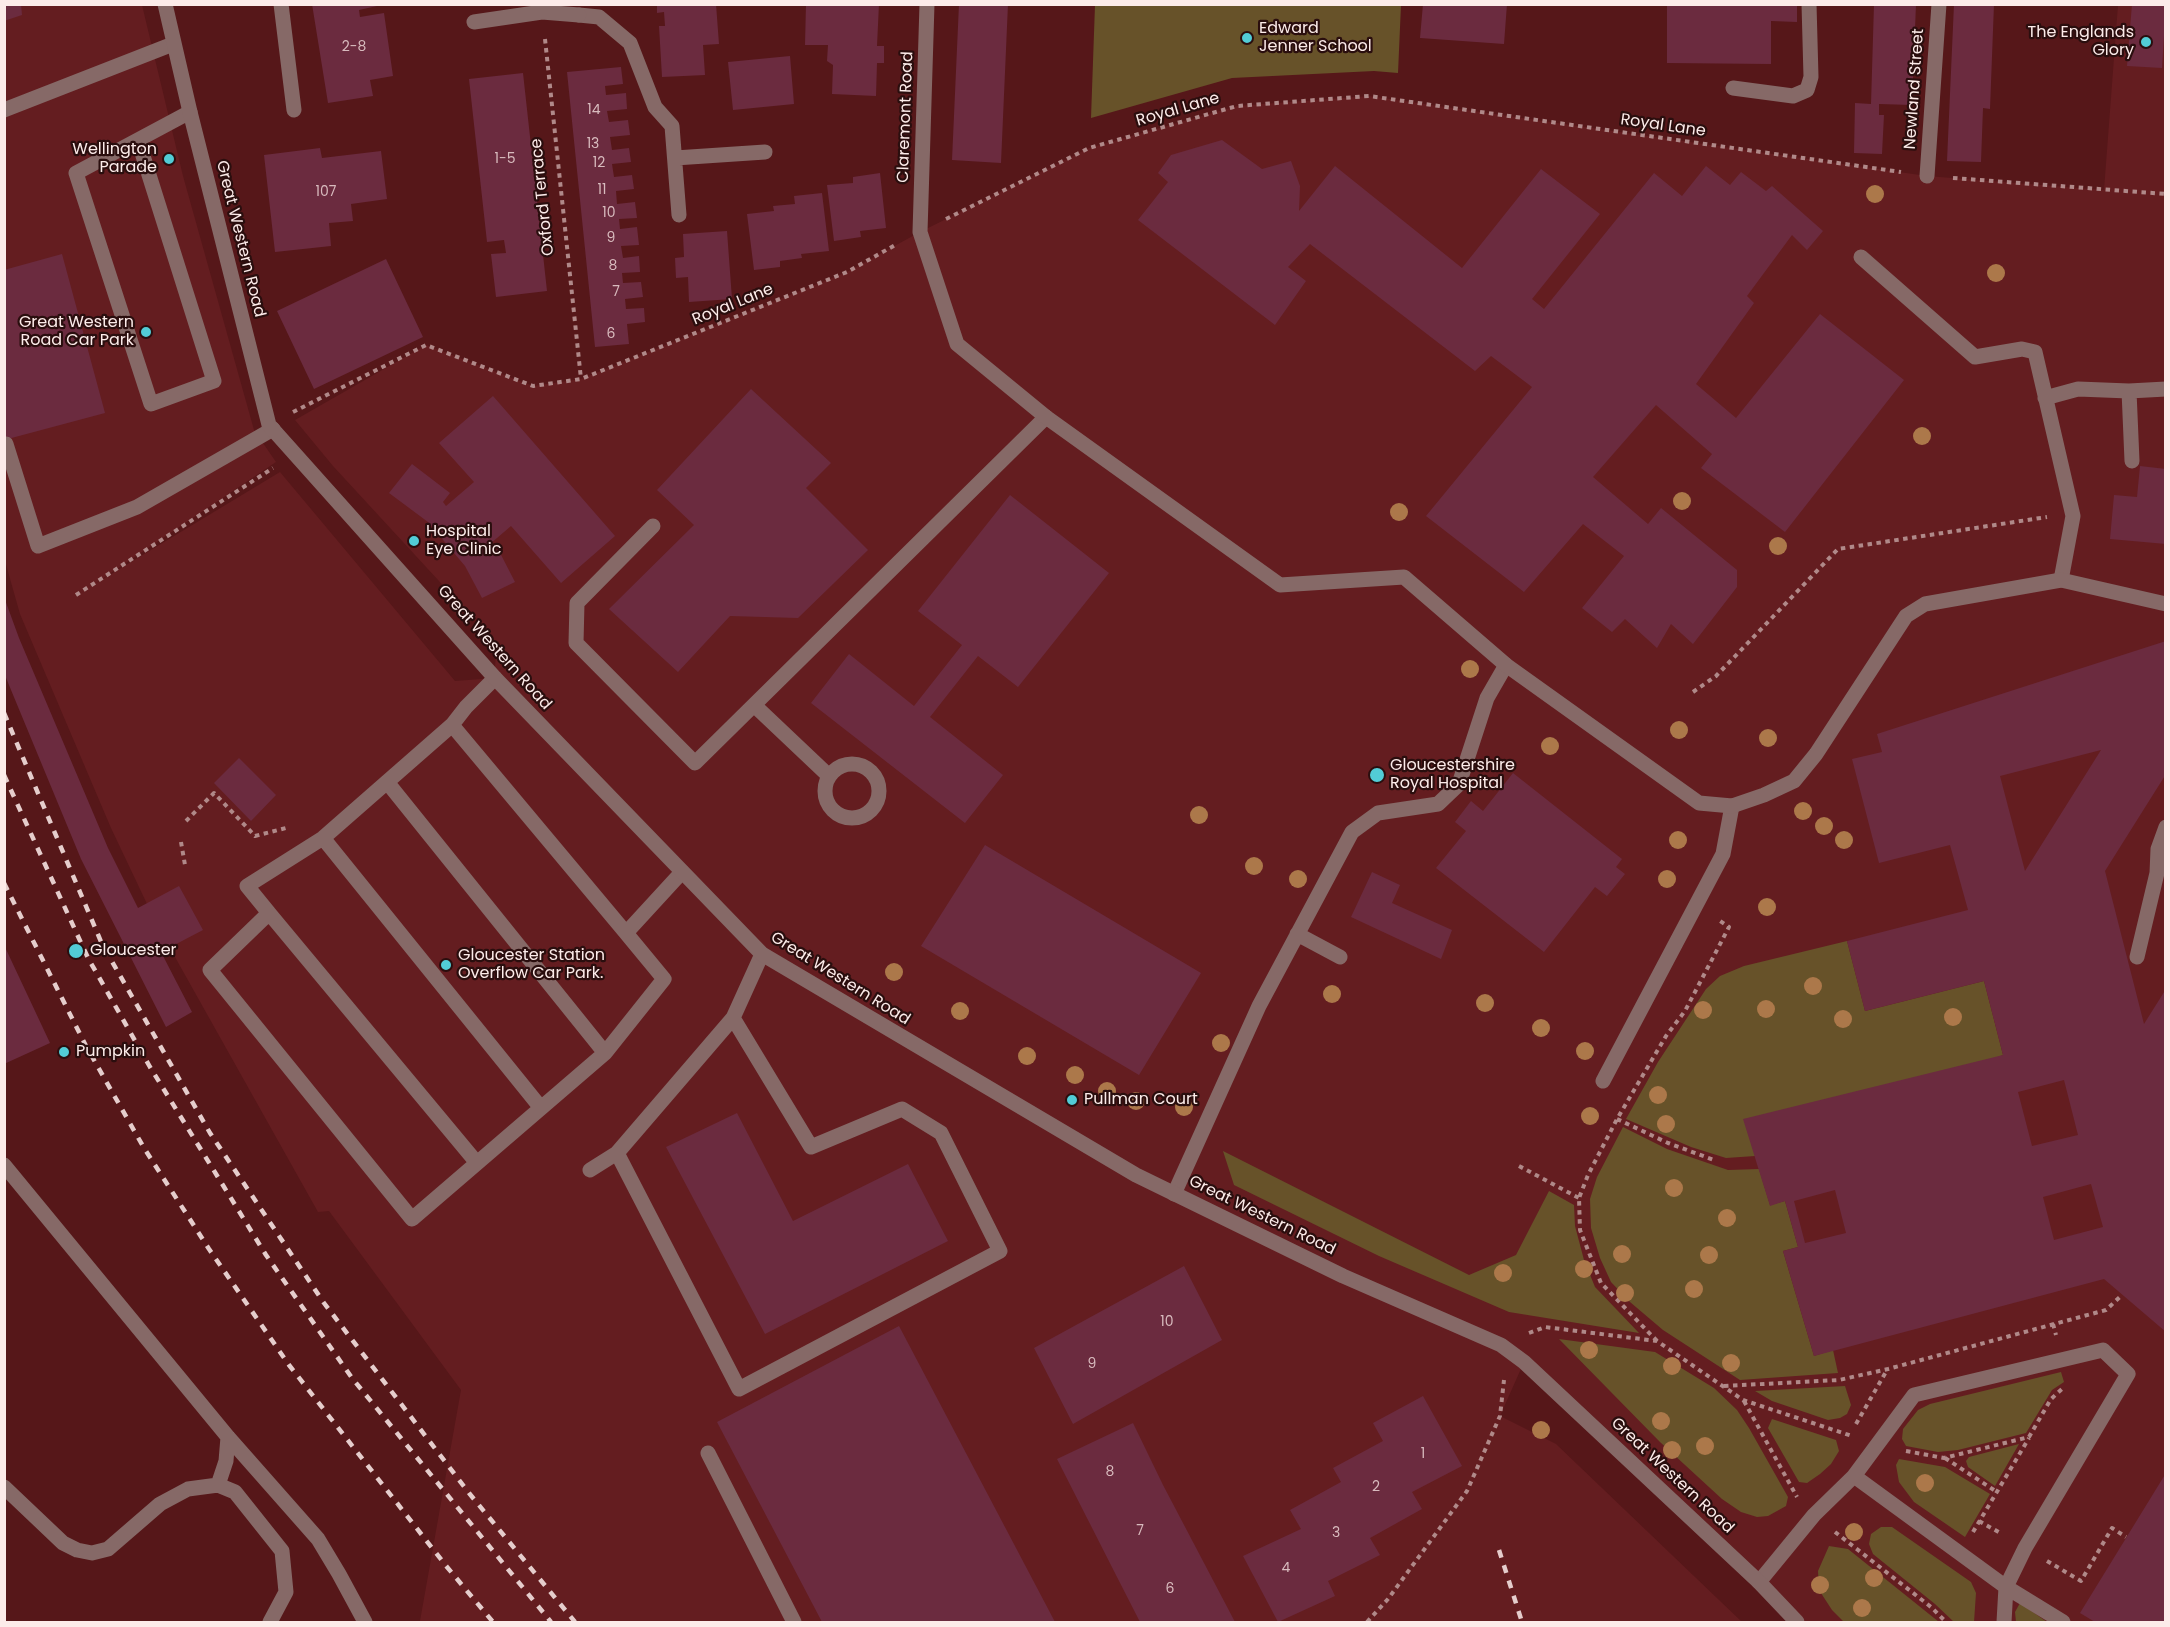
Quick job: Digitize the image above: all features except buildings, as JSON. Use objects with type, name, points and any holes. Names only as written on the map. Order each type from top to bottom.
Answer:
[{"type":"street","name":"Great Western Road","points":[[165,4],[190,112],[271,427],[495,678],[762,954],[1136,1175],[1343,1276],[1504,1347],[1524,1362],[1759,1582],[1797,1623]]},
{"type":"street","points":[[282,4],[294,110]]},
{"type":"street","name":"Claremont Road","points":[[920,232],[927,4]]},
{"type":"street","points":[[1733,88],[1793,96],[1807,90],[1811,77],[1809,4]]},
{"type":"street","name":"Newland Street","points":[[1927,176],[1939,4]]},
{"type":"street","points":[[474,22],[541,8],[599,17],[630,43],[655,107],[672,126],[679,214]]},
{"type":"street","points":[[4,110],[173,44]]},
{"type":"street","points":[[138,140],[214,381],[151,404],[76,173],[190,112]]},
{"type":"street","points":[[675,158],[765,152]]},
{"type":"street","points":[[920,232],[957,344],[1046,417],[1280,585],[1404,577],[1506,665],[1699,803],[1732,806],[1794,781],[1816,754],[1906,616],[1925,604],[2061,580],[2166,604]]},
{"type":"street","points":[[1861,257],[1975,357],[2022,349],[2035,352],[2073,516],[2061,580]]},
{"type":"street","points":[[2045,398],[2078,389],[2129,391],[2166,389]]},
{"type":"street","points":[[2129,391],[2132,461]]},
{"type":"street","points":[[653,526],[577,603],[576,643],[695,763],[1046,417]]},
{"type":"street","points":[[6,444],[38,546],[137,507],[271,427]]},
{"type":"street","points":[[1174,1194],[1245,1035],[1352,832],[1378,813],[1438,804],[1459,784],[1487,698],[1506,665]]},
{"type":"street","points":[[477,1163],[247,886],[323,838],[452,725],[466,707],[495,678]]},
{"type":"street","points":[[754,705],[829,776]]},
{"type":"street","points":[[269,913],[210,970],[412,1219],[604,1053],[664,979],[452,725]]},
{"type":"street","points":[[387,782],[604,1053]]},
{"type":"street","points":[[1603,1081],[1723,854],[1732,806]]},
{"type":"street","points":[[2137,957],[2157,873],[2158,849],[2166,827]]},
{"type":"street","points":[[323,838],[541,1108]]},
{"type":"street","points":[[626,933],[682,872]]},
{"type":"street","points":[[1297,934],[1340,957]]},
{"type":"street","points":[[590,1170],[617,1153],[733,1018],[762,954]]},
{"type":"street","points":[[617,1153],[739,1389],[1000,1251],[941,1132],[902,1109],[811,1147],[733,1018]]},
{"type":"street","points":[[4,1165],[228,1437],[318,1539],[365,1623]]},
{"type":"street","points":[[1759,1582],[1814,1515],[1854,1476],[1914,1395],[2103,1350],[2128,1374],[2025,1548],[2006,1587],[2004,1623]]},
{"type":"street","points":[[218,1485],[226,1461],[228,1437]]},
{"type":"street","points":[[708,1453],[794,1623]]},
{"type":"street","points":[[1854,1476],[2006,1587],[2063,1623]]},
{"type":"street","points":[[4,1487],[63,1543],[77,1550],[92,1553],[108,1549],[160,1504],[188,1489],[218,1485],[235,1492],[282,1551],[286,1592],[270,1623]]},
{"type":"path","name":"Oxford Terrace","points":[[541,8],[581,379]]},
{"type":"path","name":"Royal Lane","points":[[271,427],[426,345],[533,386],[581,379],[847,272],[920,232],[1089,148],[1237,106],[1369,96],[1927,176],[2166,194]]},
{"type":"path","points":[[76,595],[294,454]]},
{"type":"path","points":[[1693,692],[1716,676],[1838,549],[2054,516]]},
{"type":"path","points":[[186,821],[214,793],[255,836],[296,825]]},
{"type":"path","points":[[181,842],[185,865]]},
{"type":"path","points":[[1696,906],[1729,927],[1685,1011],[1666,1036],[1617,1119],[1588,1175],[1579,1198],[1580,1230],[1601,1283],[1657,1341],[1743,1400],[1851,1437],[1856,1424],[1888,1369]]},
{"type":"path","points":[[1617,1119],[1668,1143],[1714,1160]]},
{"type":"path","points":[[1518,1166],[1579,1198]]},
{"type":"path","points":[[1724,1386],[1839,1380],[1888,1369],[2106,1310],[2122,1295]]},
{"type":"path","points":[[1958,1553],[1997,1492],[2051,1399],[2069,1382],[2054,1324]]},
{"type":"path","points":[[1367,1623],[1388,1599],[1467,1491],[1500,1416],[1504,1347],[1545,1327],[1657,1341]]},
{"type":"path","points":[[1743,1400],[1798,1499],[1814,1515],[1931,1607],[1946,1623]]},
{"type":"path","points":[[1856,1424],[1903,1450],[1944,1458],[1997,1492]]},
{"type":"path","points":[[1944,1458],[2029,1437]]},
{"type":"path","points":[[2025,1548],[2081,1581],[2112,1528],[2126,1537]]},
{"type":"shaded area","name":"Gloucestershire Royal Hospital","points":[[5,5],[142,5],[183,176],[254,430],[276,462],[93,585],[280,472],[455,681],[494,678],[497,644],[333,466],[295,420],[426,345],[533,386],[581,379],[847,272],[920,232],[1089,148],[1237,106],[1369,96],[1927,176],[2104,190],[2118,5],[2165,5],[2165,1622],[1797,1622],[1524,1362],[1500,1416],[1556,1444],[1742,1622],[1367,1622],[1374,1613],[1365,1622],[421,1622],[461,1390],[329,1211],[318,1212],[157,925],[111,828],[20,614],[5,561]]},
{"type":"shaded area","name":"Edward Jenner School","points":[[1095,5],[1401,5],[1398,73],[1374,71],[1232,78],[1091,118]]},
{"type":"shaded area","points":[[1847,941],[1865,1011],[1984,981],[2003,1055],[1755,1156],[1726,1158],[1691,1147],[1626,1119],[1658,1062],[1706,989],[1720,976],[1744,966]]},
{"type":"shaded area","points":[[1623,1127],[1667,1149],[1728,1170],[1759,1169],[1770,1205],[1785,1201],[1798,1247],[1783,1251],[1814,1356],[1833,1350],[1838,1373],[1740,1380],[1663,1330],[1630,1302],[1611,1282],[1600,1258],[1591,1228],[1590,1199],[1597,1177]]},
{"type":"shaded area","points":[[1223,1151],[1469,1275],[1516,1255],[1549,1191],[1574,1205],[1575,1226],[1584,1260],[1595,1287],[1639,1333],[1509,1312],[1379,1256],[1234,1185]]},
{"type":"shaded area","points":[[1559,1339],[1655,1352],[1714,1388],[1737,1410],[1749,1428],[1788,1497],[1786,1506],[1768,1516],[1757,1517],[1741,1512],[1722,1499],[1660,1442]]},
{"type":"shaded area","points":[[2061,1372],[2064,1382],[2052,1390],[2026,1433],[1958,1450],[1938,1452],[1906,1446],[1902,1439],[1903,1429],[1918,1410],[1930,1404]]},
{"type":"shaded area","points":[[1845,1386],[1851,1405],[1847,1414],[1828,1420],[1772,1401],[1755,1391]]},
{"type":"shaded area","points":[[1772,1419],[1836,1440],[1839,1451],[1831,1464],[1820,1474],[1807,1483],[1799,1482],[1768,1428]]},
{"type":"shaded area","points":[[2019,1444],[1995,1486],[1968,1467],[1966,1461],[1969,1457]]},
{"type":"shaded area","points":[[1899,1459],[1945,1467],[1990,1494],[1965,1537],[1914,1502],[1899,1482],[1896,1465]]},
{"type":"shaded area","points":[[1881,1527],[1892,1527],[1971,1582],[1976,1593],[1974,1622],[1954,1622],[1873,1554],[1869,1544],[1871,1534]]},
{"type":"shaded area","points":[[1829,1546],[1848,1549],[1939,1622],[1844,1622],[1832,1610],[1819,1590],[1818,1571]]},
{"type":"shaded area","points":[[2020,1603],[2047,1622],[2016,1622],[2015,1612]]},
{"type":"railway","points":[[4,713],[102,944],[210,1133],[324,1303],[469,1493],[575,1622]]},
{"type":"railway","points":[[4,775],[88,958],[150,1067],[266,1255],[352,1378],[551,1622]]},
{"type":"railway","points":[[4,883],[86,1046],[144,1148],[209,1249],[289,1365],[447,1567],[493,1622]]},
{"type":"railway","points":[[1499,1550],[1522,1622]]},
{"type":"place","name":"Edward Jenner School","points":[[1247,38]]},
{"type":"place","name":"The Englands Glory","points":[[2146,42]]},
{"type":"place","name":"Wellington Parade","points":[[169,159]]},
{"type":"place","name":"Great Western Road Car Park","points":[[146,332]]},
{"type":"place","name":"Hospital Eye Clinic","points":[[414,541]]},
{"type":"place","name":"Gloucestershire Royal Hospital","points":[[1377,775]]},
{"type":"place","name":"Gloucester","points":[[76,951]]},
{"type":"place","name":"Gloucester Station Overflow Car Park.","points":[[446,965]]},
{"type":"place","name":"Pumpkin","points":[[64,1052]]},
{"type":"place","name":"Pullman Court","points":[[1072,1100]]}]
